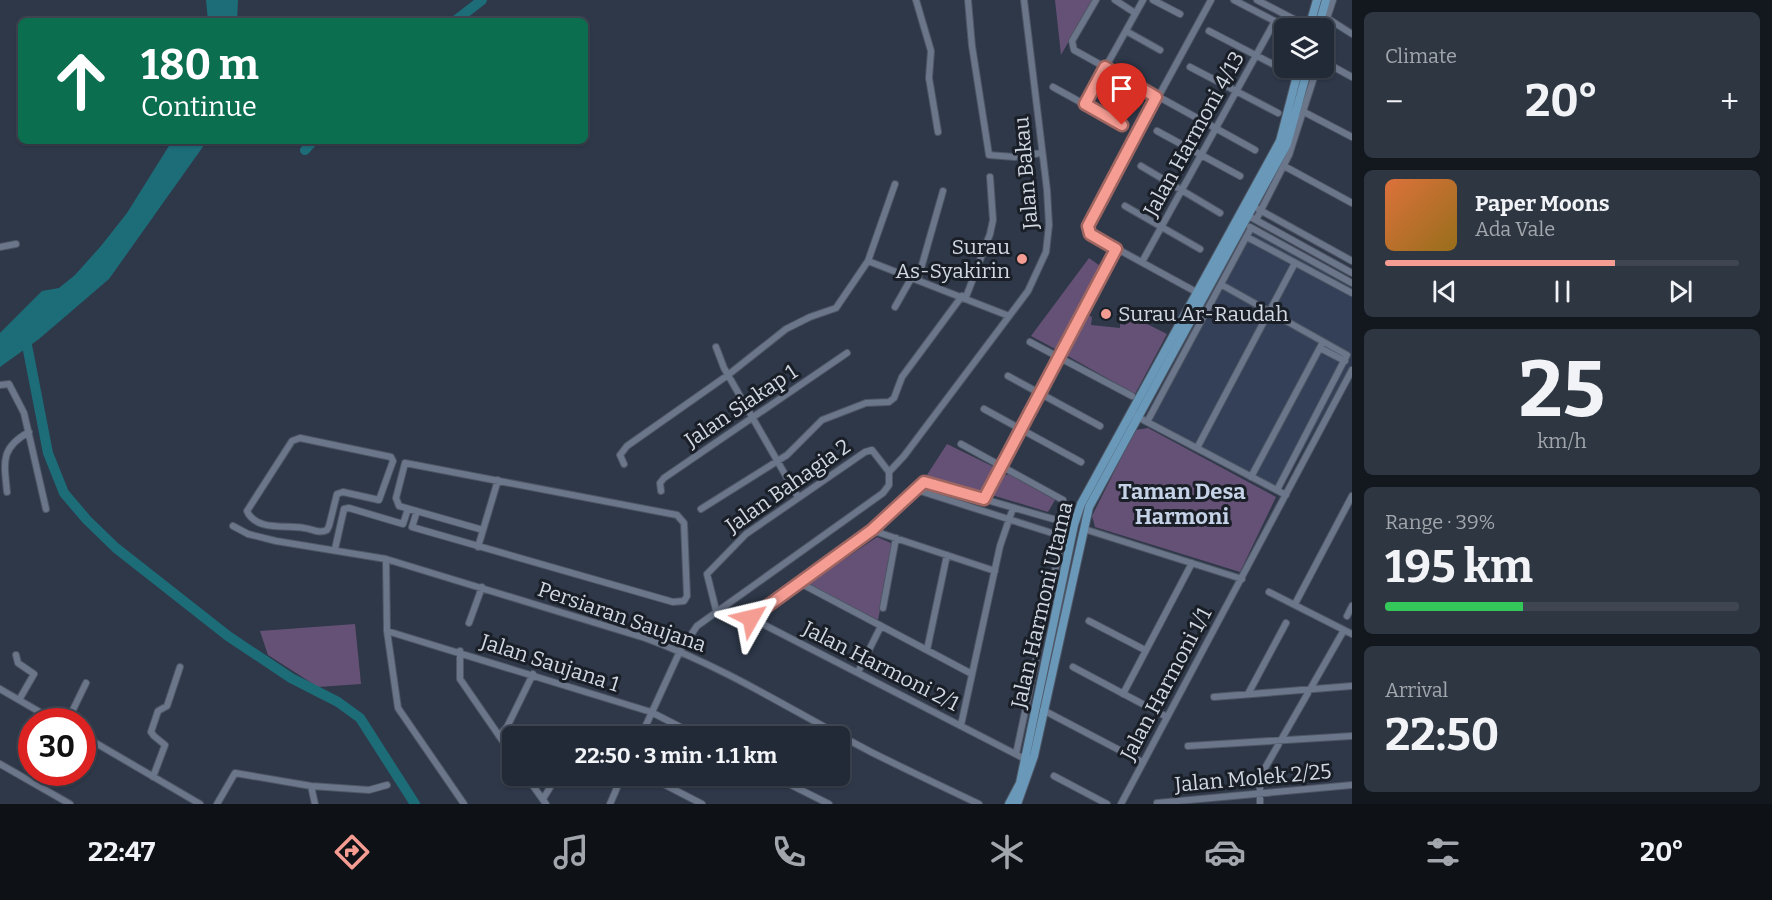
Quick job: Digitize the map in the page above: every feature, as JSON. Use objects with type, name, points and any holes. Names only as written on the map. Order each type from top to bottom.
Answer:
[{"type":"main road","points":[[1312,18],[1317,0]]},
{"type":"main road","points":[[1321,18],[1326,0]]},
{"type":"main road","name":"Jalan Harmoni Utama","points":[[1010,804],[1029,761],[1074,525],[1081,504],[1244,224],[1245,214],[1280,141],[1296,78]]},
{"type":"main road","name":"Jalan Harmoni Utama","points":[[1245,214],[1253,206],[1287,144],[1305,78]]},
{"type":"main road","name":"Jalan Harmoni Utama","points":[[1017,804],[1043,710],[1089,507],[1198,293],[1244,224]]},
{"type":"street","points":[[916,0],[931,51],[929,78],[938,132]]},
{"type":"street","points":[[968,0],[989,155],[1015,157],[1042,155]]},
{"type":"street","name":"Jalan Bakau","points":[[645,726],[680,651],[697,626],[716,610],[883,493],[889,485],[889,472],[904,456],[1033,282],[1046,252],[1049,225],[1024,0]]},
{"type":"street","points":[[1096,0],[1071,42],[1072,48],[1156,97],[1255,150]]},
{"type":"street","points":[[1115,0],[1135,13]]},
{"type":"street","points":[[1085,104],[1143,0]]},
{"type":"street","points":[[1153,0],[1180,14]]},
{"type":"street","points":[[1198,293],[1090,234],[1088,226],[1156,97],[1211,0]]},
{"type":"street","points":[[1234,0],[1274,20]]},
{"type":"street","points":[[1257,0],[1291,18]]},
{"type":"street","points":[[1333,0],[1327,18],[1352,34]]},
{"type":"street","name":"Jalan Harmoni 4/13","points":[[1142,262],[1274,23]]},
{"type":"street","points":[[1125,31],[1160,50]]},
{"type":"street","points":[[1209,31],[1274,65]]},
{"type":"street","points":[[1190,67],[1278,114]]},
{"type":"street","points":[[1334,67],[1352,78]]},
{"type":"street","points":[[1256,220],[1284,166],[1314,78]]},
{"type":"street","points":[[1053,87],[1122,125]]},
{"type":"street","points":[[1304,112],[1352,137]]},
{"type":"street","points":[[1158,131],[1240,176]]},
{"type":"street","points":[[1141,166],[1220,213]]},
{"type":"street","points":[[1284,166],[1352,203]]},
{"type":"street","points":[[701,509],[778,461],[822,420],[866,403],[890,402],[894,398],[902,377],[966,295],[992,227],[990,177]]},
{"type":"street","points":[[624,464],[620,455],[627,446],[733,372],[786,329],[836,308],[870,257],[895,184]]},
{"type":"street","points":[[895,307],[917,277],[943,191]]},
{"type":"street","points":[[1125,206],[1200,249]]},
{"type":"street","points":[[1253,206],[1352,261]]},
{"type":"street","points":[[1245,214],[1352,273]]},
{"type":"street","points":[[1147,422],[1247,237],[1244,224]]},
{"type":"street","points":[[1244,224],[1352,283]]},
{"type":"street","points":[[1247,237],[1352,293]]},
{"type":"street","points":[[0,247],[16,244]]},
{"type":"street","points":[[984,499],[1116,249]]},
{"type":"street","points":[[870,257],[966,295],[1010,316]]},
{"type":"street","points":[[1197,448],[1295,263]]},
{"type":"street","points":[[1222,285],[1270,311],[1321,345],[1346,354],[1345,361],[1277,490]]},
{"type":"street","points":[[1030,342],[1132,396]]},
{"type":"street","points":[[1251,477],[1321,345]]},
{"type":"street","points":[[716,347],[733,372],[754,418],[798,497]]},
{"type":"street","name":"Jalan Siakap 1","points":[[661,491],[660,483],[664,478],[847,353]]},
{"type":"street","name":"Jalan Harmoni 1/1","points":[[1121,804],[1352,370]]},
{"type":"street","points":[[1008,376],[1100,426]]},
{"type":"street","points":[[0,385],[6,382],[13,390],[24,413],[46,509]]},
{"type":"street","points":[[984,409],[1081,462]]},
{"type":"street","points":[[1134,415],[1286,495]]},
{"type":"street","points":[[7,492],[4,459],[6,449],[11,442],[28,432]]},
{"type":"street","points":[[300,438],[391,457],[393,461],[379,500],[344,492],[337,494],[327,530],[320,533],[302,528],[272,526],[252,518],[247,511],[292,441],[300,438]]},
{"type":"street","points":[[961,444],[1063,500]]},
{"type":"street","name":"Jalan Bahagia 2","points":[[716,610],[707,580],[708,571],[746,534],[798,497],[872,450],[889,472]]},
{"type":"street","name":"Persiaran Saujana","points":[[408,508],[399,506],[396,498],[405,463],[498,480],[577,498],[677,515],[684,523],[687,596],[684,601],[673,602],[412,527],[417,511]]},
{"type":"street","points":[[478,547],[498,480]]},
{"type":"street","points":[[917,490],[927,482],[1074,525]]},
{"type":"street","points":[[917,490],[1056,535],[1061,546],[1016,754]]},
{"type":"street","name":"Jalan Harmoni 2/1","points":[[917,490],[872,530],[751,618],[1029,761]]},
{"type":"street","points":[[1295,604],[1352,496]]},
{"type":"street","points":[[961,725],[1011,507]]},
{"type":"street","points":[[335,549],[344,509],[349,508],[403,524],[408,508],[483,530]]},
{"type":"street","name":"Persiaran Saujana","points":[[233,526],[248,534],[386,559],[482,587],[680,651],[871,752],[979,804]]},
{"type":"street","points":[[300,543],[302,528]]},
{"type":"street","points":[[1084,529],[1242,579]]},
{"type":"street","points":[[872,530],[995,571]]},
{"type":"street","points":[[883,608],[897,538]]},
{"type":"street","points":[[927,650],[947,555]]},
{"type":"street","points":[[386,559],[398,708],[461,803]]},
{"type":"street","points":[[1123,694],[1192,563]]},
{"type":"street","points":[[800,582],[972,674]]},
{"type":"street","points":[[469,623],[482,587]]},
{"type":"street","points":[[1269,591],[1352,634]]},
{"type":"street","points":[[1347,615],[1352,606]]},
{"type":"street","points":[[1089,621],[1145,650]]},
{"type":"street","points":[[1248,694],[1286,622]]},
{"type":"street","points":[[858,672],[881,626]]},
{"type":"street","points":[[1260,804],[1262,775],[1279,741],[1344,630]]},
{"type":"street","name":"Jalan Saujana 1","points":[[391,632],[651,712],[678,726]]},
{"type":"street","points":[[16,655],[18,663],[34,674],[19,700]]},
{"type":"street","points":[[460,655],[460,680],[502,740]]},
{"type":"street","points":[[153,777],[165,745],[154,736],[152,727],[158,711],[167,706],[180,667]]},
{"type":"street","points":[[1073,667],[1167,717]]},
{"type":"street","points":[[499,736],[507,727],[533,674]]},
{"type":"street","points":[[74,708],[86,683]]},
{"type":"street","points":[[1214,697],[1310,687],[1352,686]]},
{"type":"street","points":[[0,689],[33,708]]},
{"type":"street","points":[[1043,710],[1142,762]]},
{"type":"street","points":[[1188,746],[1352,736]]},
{"type":"street","points":[[96,743],[200,804]]},
{"type":"street","points":[[0,764],[70,804]]},
{"type":"street","points":[[217,804],[235,773],[310,786],[369,790],[387,785]]},
{"type":"street","points":[[1054,776],[1107,804]]},
{"type":"street","name":"Jalan Molek 2/25","points":[[1157,803],[1352,785]]},
{"type":"street","points":[[310,786],[315,804]]},
{"type":"street","points":[[533,786],[544,802]]},
{"type":"street","points":[[544,802],[551,786]]},
{"type":"street","points":[[612,803],[618,786]]},
{"type":"street","points":[[667,786],[702,804]]},
{"type":"street","points":[[793,786],[829,804]]},
{"type":"shaded area","points":[[206,0],[238,0],[237,18],[208,18]]},
{"type":"shaded area","points":[[1055,0],[1092,0],[1061,55]]},
{"type":"shaded area","points":[[170,144],[205,144],[109,279],[39,339],[0,367],[0,333],[42,291],[59,288],[75,275],[127,213]]},
{"type":"shaded area","points":[[1245,229],[1352,287],[1352,364],[1278,494],[1142,423]]},
{"type":"shaded area","points":[[1089,258],[1103,268],[1061,348],[1057,350],[1031,336]]},
{"type":"shaded area","points":[[1088,315],[1092,317],[1091,325],[1120,328],[1120,324],[1125,325],[1130,319],[1137,323],[1139,320],[1167,334],[1135,394],[1066,355]]},
{"type":"shaded area","points":[[1148,428],[1276,497],[1240,572],[1095,527],[1092,516],[1135,430]]},
{"type":"shaded area","points":[[947,444],[996,468],[981,497],[925,478]]},
{"type":"shaded area","points":[[1009,474],[1055,500],[1048,512],[992,495],[1002,476]]},
{"type":"shaded area","points":[[877,537],[893,544],[878,620],[808,584]]},
{"type":"shaded area","points":[[355,624],[361,684],[318,687],[268,655],[260,631]]},
{"type":"waterway","points":[[459,18],[482,0]]},
{"type":"waterway","points":[[305,150],[310,144]]},
{"type":"waterway","points":[[26,340],[48,453],[64,493],[87,520],[116,548],[228,636],[291,678],[338,702],[360,718],[415,804]]},
{"type":"place","name":"Surau As-Syakirin","points":[[1022,259]]},
{"type":"place","name":"Surau Ar-Raudah","points":[[1106,314]]},
{"type":"district","name":"Taman Desa Harmoni","points":[[1182,504]]},
{"type":"route","points":[[751,618],[872,530],[924,482],[984,499],[1116,249],[1090,234],[1088,226],[1156,97],[1105,67],[1085,104],[1122,125]]}]
